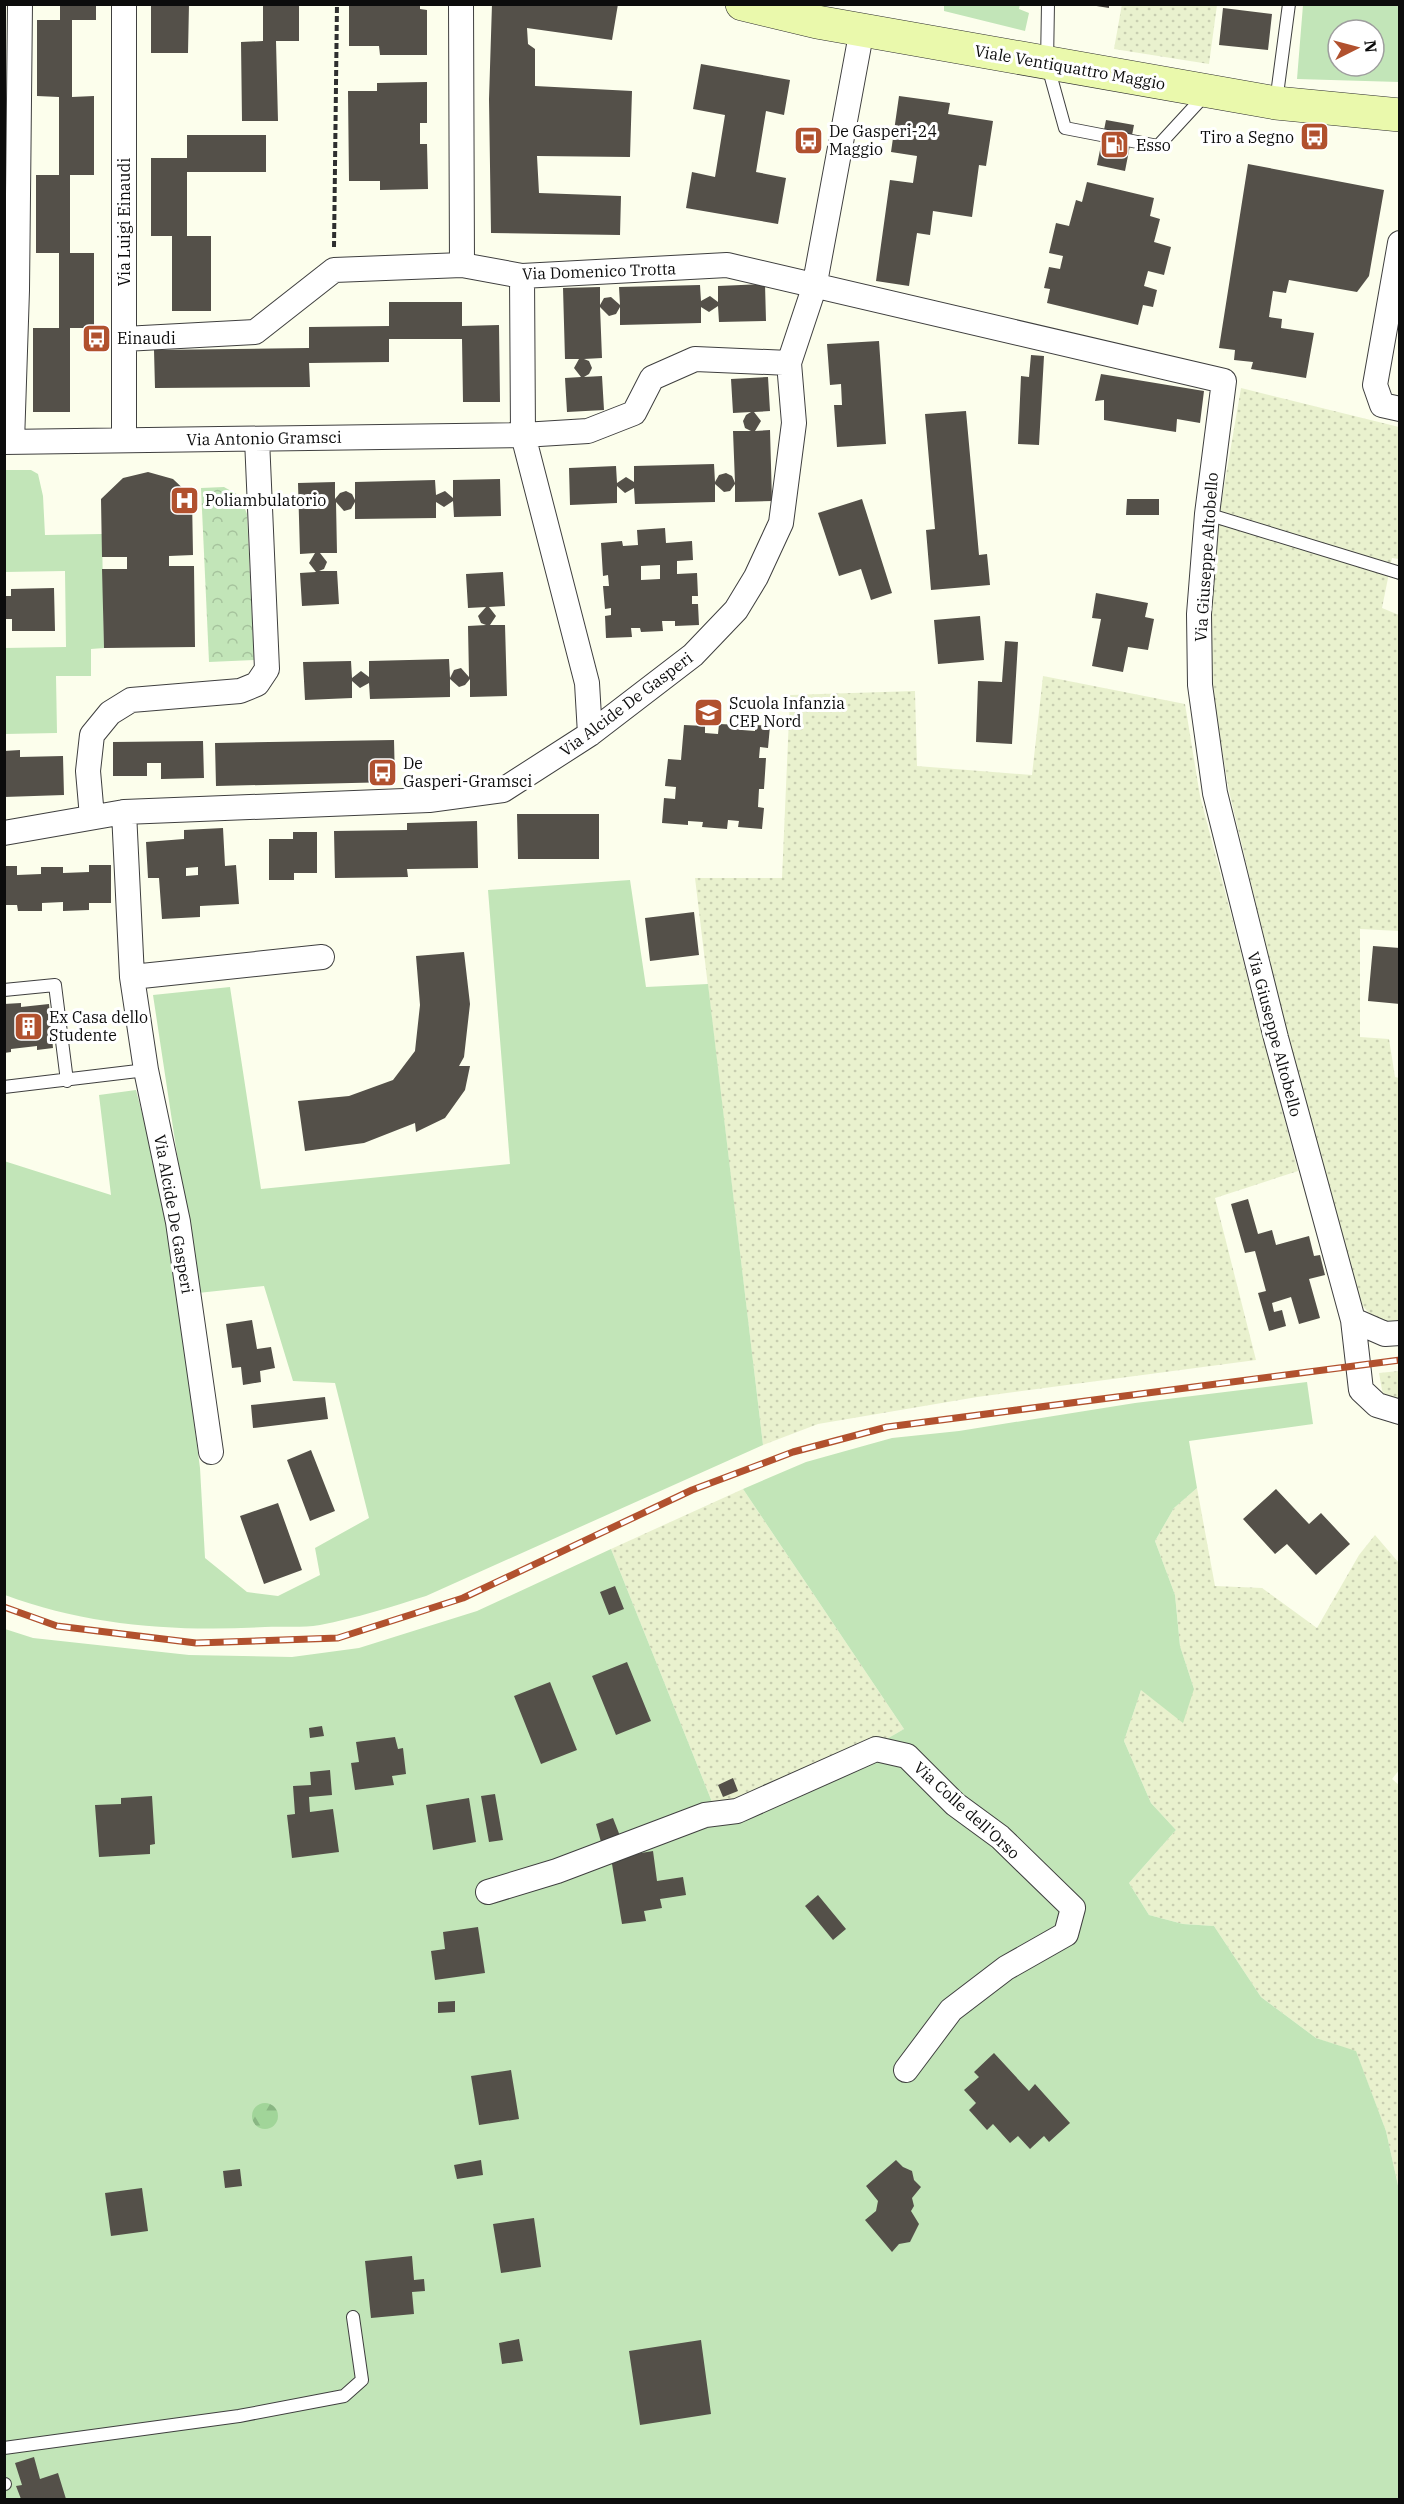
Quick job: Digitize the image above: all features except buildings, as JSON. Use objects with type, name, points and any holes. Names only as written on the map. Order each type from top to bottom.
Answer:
[{"type":"main road","name":"Viale Ventiquattro Maggio","points":[[742,4],[817,22],[1276,103],[1400,115]]},
{"type":"street","points":[[8,442],[20,4]]},
{"type":"street","name":"Via Luigi Einaudi","points":[[124,4],[124,440]]},
{"type":"street","points":[[461,4],[462,265]]},
{"type":"street","name":"Via Alcide De Gasperi","points":[[4,834],[124,812],[429,800],[503,790],[590,734],[693,655],[736,610],[756,577],[781,523],[794,423],[789,363],[814,288],[862,29]]},
{"type":"street","points":[[1400,243],[1375,385],[1382,405],[1400,409]]},
{"type":"street","name":"Via Domenico Trotta","points":[[334,270],[462,265],[522,276],[727,265],[814,288]]},
{"type":"street","points":[[124,339],[255,332],[334,270]]},
{"type":"street","points":[[522,276],[522,435],[587,683],[590,734]]},
{"type":"street","name":"Via Giuseppe Altobello","points":[[814,288],[1224,381],[1207,514],[1199,614],[1200,685],[1215,793],[1276,1038],[1353,1320],[1361,1390],[1377,1405],[1400,1412]]},
{"type":"street","name":"Via Antonio Gramsci","points":[[8,442],[522,435],[588,431],[634,413],[652,378],[696,359],[789,363]]},
{"type":"street","points":[[92,817],[88,771],[92,735],[110,713],[131,700],[240,691],[257,684],[267,669],[257,438]]},
{"type":"street","name":"Via Alcide De Gasperi","points":[[124,812],[132,976],[146,1070],[178,1222],[211,1452]]},
{"type":"street","points":[[132,976],[322,957]]},
{"type":"street","points":[[1353,1320],[1385,1334],[1400,1333]]},
{"type":"street","name":"Via Colle dell'Orso","points":[[488,1892],[557,1871],[705,1815],[737,1810],[876,1749],[907,1756],[956,1804],[1000,1837],[1073,1908],[1066,1934],[1006,1968],[951,2010],[906,2070]]},
{"type":"lane","points":[[1047,4],[1047,63],[1065,128],[1158,146],[1209,91]]},
{"type":"lane","points":[[1276,103],[1289,4]]},
{"type":"lane","points":[[1207,514],[1400,573]]},
{"type":"lane","points":[[4,990],[55,985],[68,1081]]},
{"type":"lane","points":[[4,1088],[146,1070]]},
{"type":"lane","points":[[4,2448],[238,2416],[344,2396],[362,2380],[353,2317]]},
{"type":"path","points":[[334,270],[337,4]]},
{"type":"green space","points":[[1020,4],[1019,9],[1029,13],[1025,31],[944,11],[944,5]]},
{"type":"green space","points":[[1122,4],[1217,5],[1209,64],[1114,49]]},
{"type":"green space","points":[[1303,5],[1399,5],[1399,82],[1297,79]]},
{"type":"green space","points":[[1241,388],[1399,427],[1399,559],[1392,558],[1382,608],[1399,615],[1399,931],[1360,929],[1360,1037],[1389,1039],[1395,1077],[1399,1078],[1399,1324],[1390,1325],[1368,1312],[1356,1298],[1287,1034],[1229,791],[1211,685],[1210,613],[1217,528]]},
{"type":"green space","points":[[5,470],[31,470],[38,474],[43,496],[45,535],[102,534],[104,648],[91,649],[91,676],[56,676],[57,733],[5,734],[4,648],[66,647],[65,571],[5,572]]},
{"type":"green space","points":[[224,487],[240,496],[247,514],[254,660],[209,662],[201,488]]},
{"type":"green space","points":[[1043,676],[1185,704],[1200,796],[1298,1171],[1215,1198],[1256,1360],[977,1397],[818,1424],[763,1445],[695,878],[782,878],[790,695],[915,691],[917,766],[1032,775]]},
{"type":"green space","points":[[630,880],[646,987],[708,984],[763,1445],[426,1596],[360,1616],[320,1625],[199,1628],[133,1624],[68,1614],[5,1595],[4,1161],[111,1195],[99,1095],[136,1090],[166,1206],[200,1468],[205,1558],[247,1592],[278,1596],[320,1575],[315,1548],[369,1518],[335,1383],[293,1381],[264,1286],[198,1293],[153,995],[230,987],[261,1189],[510,1164],[488,890]]},
{"type":"green space","points":[[1399,1371],[1399,1400],[1384,1401],[1379,1373]]},
{"type":"green space","points":[[1307,1382],[1313,1424],[1189,1441],[1197,1488],[1174,1508],[1155,1541],[1175,1595],[1180,1646],[1194,1689],[1183,1723],[1141,1690],[1124,1741],[1151,1803],[1176,1830],[1129,1883],[1149,1915],[1183,1924],[1214,1926],[1261,1997],[1316,2038],[1356,2051],[1386,2131],[1399,2190],[1399,2499],[5,2500],[5,1629],[33,1638],[189,1655],[292,1657],[359,1648],[477,1611],[611,1549],[720,1822],[773,1805],[904,1729],[743,1489],[806,1462],[892,1438],[959,1431],[1135,1403]]},
{"type":"green space","points":[[1197,1488],[1215,1586],[1262,1588],[1317,1628],[1359,1555],[1375,1535],[1399,1563],[1400,1769],[1392,1779],[1400,1786],[1399,2190],[1386,2131],[1356,2052],[1316,2038],[1261,1997],[1214,1926],[1183,1924],[1149,1915],[1129,1883],[1176,1830],[1151,1803],[1124,1741],[1141,1690],[1194,1689],[1180,1646],[1175,1595],[1155,1541],[1174,1508]]},
{"type":"green space","points":[[743,1489],[904,1729],[782,1801],[720,1822],[611,1549]]},
{"type":"green space","points":[[265,2103],[274,2107],[278,2116],[274,2125],[265,2129],[256,2125],[252,2116],[256,2107]]},
{"type":"railway","points":[[4,1607],[57,1626],[196,1643],[338,1638],[463,1598],[692,1490],[793,1452],[887,1427],[1400,1360]]},
{"type":"place","name":"Tiro a Segno","points":[[1315,137]]},
{"type":"place","name":"De Gasperi-24 Maggio","points":[[808,140]]},
{"type":"place","name":"Esso","points":[[1115,145]]},
{"type":"place","name":"Einaudi","points":[[96,338]]},
{"type":"place","name":"Poliambulatorio","points":[[184,500]]},
{"type":"place","name":"Scuola Infanzia CEP Nord","points":[[708,712]]},
{"type":"place","name":"De Gasperi-Gramsci","points":[[382,772]]},
{"type":"place","name":"Ex Casa dello Studente","points":[[28,1026]]}]
